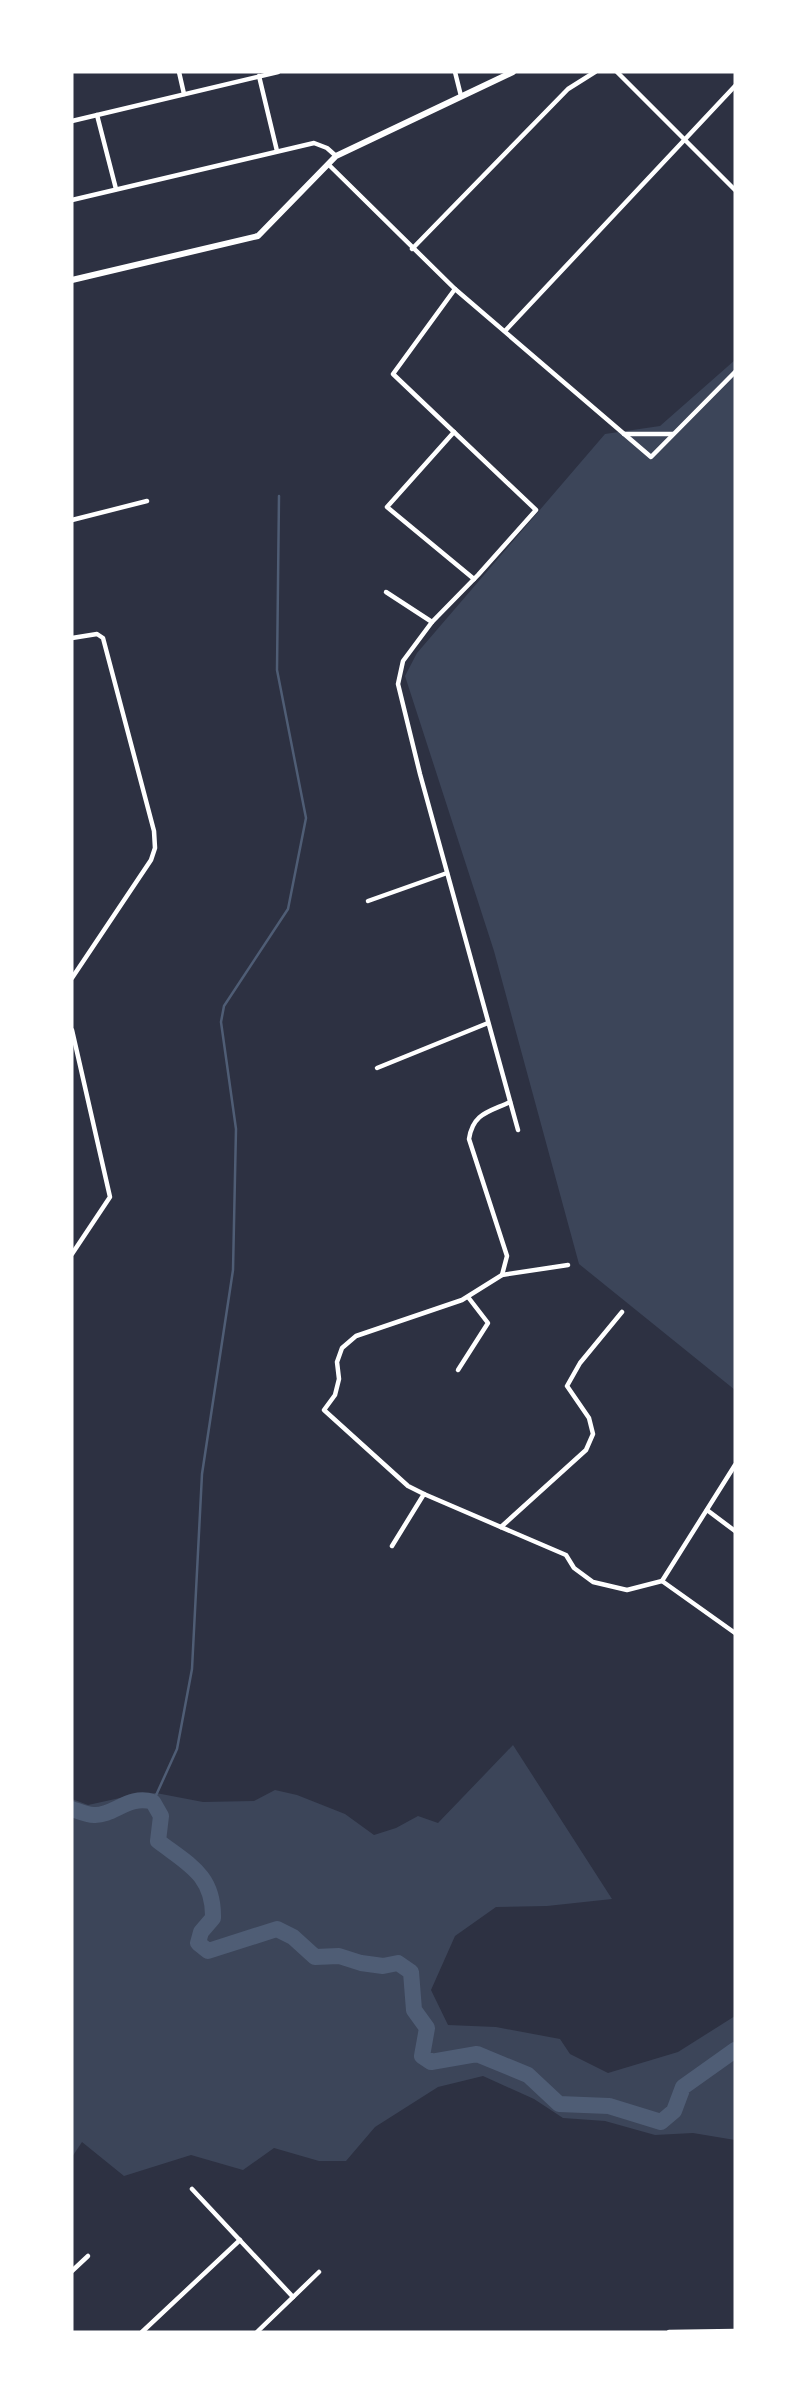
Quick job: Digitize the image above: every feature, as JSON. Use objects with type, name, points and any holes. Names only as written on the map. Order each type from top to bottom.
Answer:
[{"type":"street","points":[[179,72],[184,94]]},
{"type":"street","points":[[72,121],[278,72]]},
{"type":"street","points":[[455,72],[461,96]]},
{"type":"street","points":[[72,280],[258,236],[336,156],[513,72]]},
{"type":"street","points":[[412,249],[568,89],[595,72]]},
{"type":"street","points":[[617,72],[735,190]]},
{"type":"street","points":[[259,76],[277,151]]},
{"type":"street","points":[[505,331],[735,86]]},
{"type":"street","points":[[97,115],[116,189]]},
{"type":"street","points":[[72,200],[314,143],[327,148],[336,156]]},
{"type":"street","points":[[328,164],[455,289],[651,457],[735,372]]},
{"type":"street","points":[[455,289],[393,374],[536,510],[432,622],[403,660],[398,684],[420,774],[518,1130]]},
{"type":"street","points":[[454,432],[387,507],[474,579]]},
{"type":"street","points":[[623,433],[673,434]]},
{"type":"street","points":[[72,520],[147,501]]},
{"type":"street","points":[[386,592],[432,622]]},
{"type":"street","points":[[72,638],[97,634],[103,638],[154,831],[155,848],[151,860],[72,978]]},
{"type":"street","points":[[368,901],[447,873]]},
{"type":"street","points":[[377,1068],[488,1023]]},
{"type":"street","points":[[72,1030],[110,1197],[72,1254]]},
{"type":"street","points":[[502,1275],[506,1256],[469,1139],[471,1127],[478,1117],[510,1102]]},
{"type":"street","points":[[568,1265],[502,1275],[468,1297],[356,1336],[342,1348],[337,1362],[339,1379],[335,1395],[324,1410],[408,1486],[566,1555],[574,1568],[593,1582],[627,1590],[662,1581],[735,1465]]},
{"type":"street","points":[[458,1370],[488,1323],[468,1297]]},
{"type":"street","points":[[501,1527],[586,1450],[593,1434],[589,1418],[567,1386],[580,1363],[622,1312]]},
{"type":"street","points":[[393,1546],[424,1494]]},
{"type":"street","points":[[707,1510],[735,1531]]},
{"type":"street","points":[[662,1581],[735,1633]]},
{"type":"street","points":[[192,2189],[293,2297]]},
{"type":"street","points":[[142,2332],[240,2240]]},
{"type":"street","points":[[72,2271],[88,2256]]},
{"type":"street","points":[[257,2332],[319,2272]]},
{"type":"street","points":[[670,2332],[735,2331]]},
{"type":"shaded area","points":[[735,360],[735,1390],[579,1264],[494,951],[405,676],[417,653],[605,434],[660,426]]},
{"type":"shaded area","points":[[513,1745],[612,1899],[547,1906],[496,1907],[455,1936],[431,1990],[448,2025],[496,2027],[560,2039],[570,2054],[608,2073],[678,2052],[735,2016],[735,2140],[693,2133],[655,2135],[605,2121],[563,2118],[534,2099],[483,2076],[438,2087],[375,2127],[346,2161],[319,2161],[274,2148],[243,2170],[191,2155],[124,2176],[82,2142],[72,2157],[72,1799],[88,1805],[138,1794],[156,1793],[203,1802],[254,1801],[275,1790],[297,1795],[345,1814],[374,1835],[396,1828],[418,1816],[438,1823]]},
{"type":"waterway","points":[[153,1802],[177,1749],[192,1669],[202,1474],[233,1270],[236,1129],[221,1022],[224,1006],[288,909],[306,818],[277,670],[279,496]]},
{"type":"waterway","points":[[72,1809],[94,1815],[136,1801],[153,1802],[161,1816],[158,1841],[189,1864],[209,1891],[213,1918],[201,1932],[198,1943],[208,1951],[277,1929],[293,1937],[315,1957],[339,1956],[383,1966],[398,1963],[411,1972],[414,2010],[427,2028],[422,2056],[431,2062],[477,2054],[528,2075],[559,2104],[609,2106],[661,2122],[674,2111],[683,2087],[735,2050]]}]
